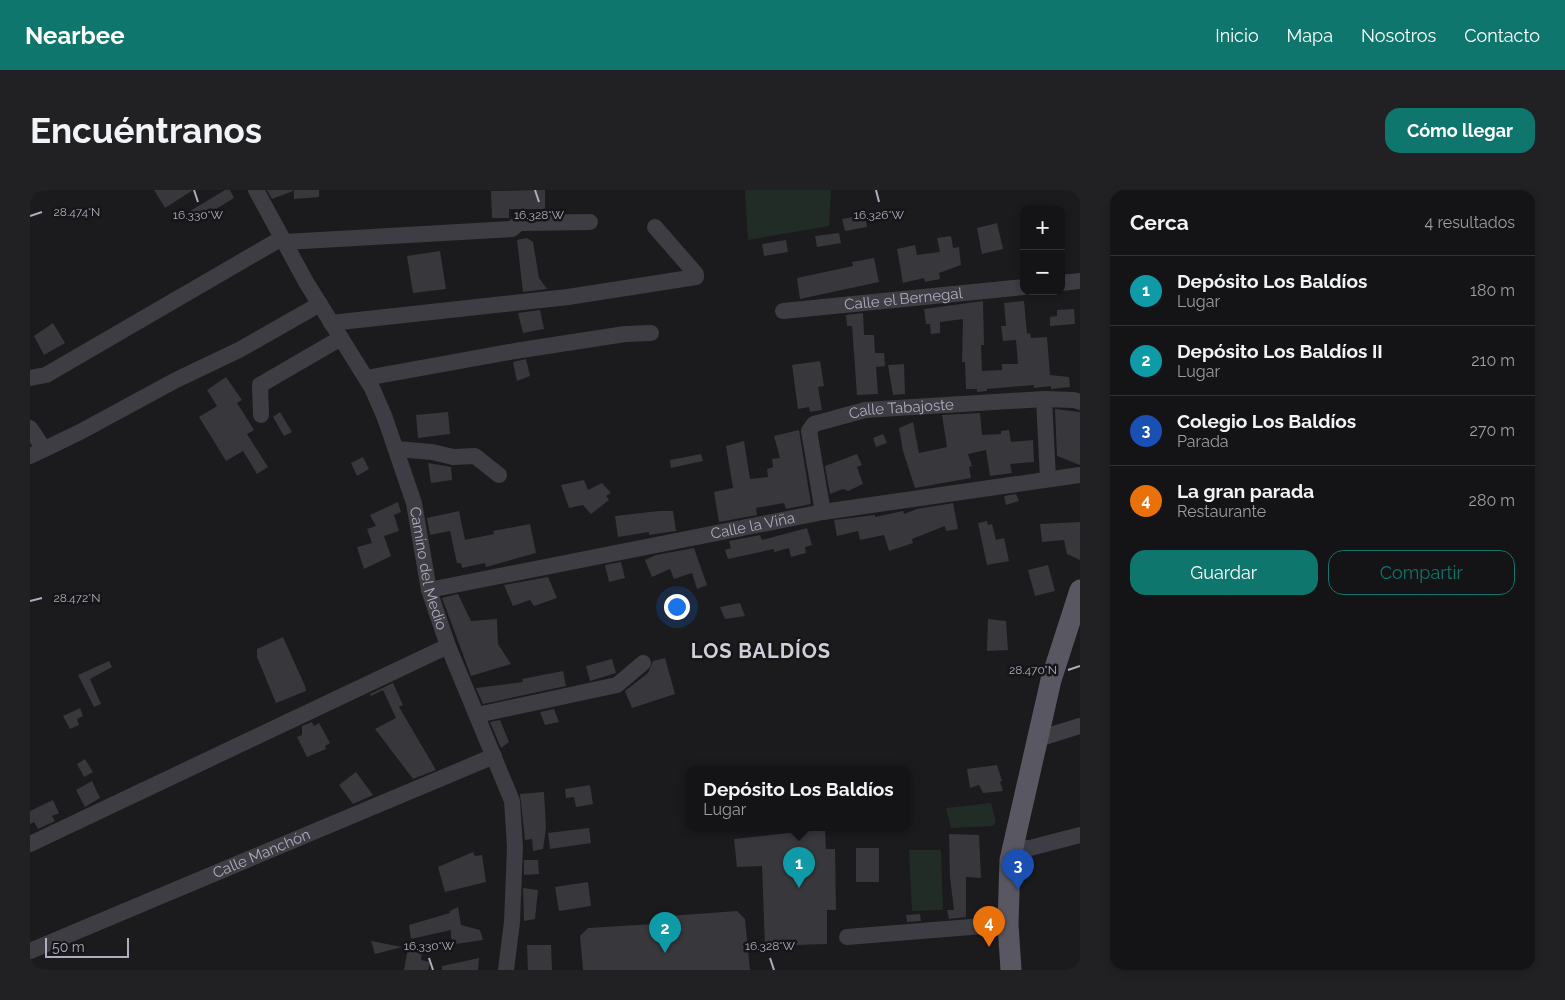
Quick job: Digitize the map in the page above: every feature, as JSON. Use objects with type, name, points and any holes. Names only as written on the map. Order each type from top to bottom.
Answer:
[{"type":"main road","points":[[1011,970],[1008,890],[1013,848],[1051,680],[1080,590]]},
{"type":"street","name":"Camino del Medio","points":[[256,190],[320,304],[366,378],[385,418],[414,503],[429,590],[448,646],[512,801],[515,826],[512,922],[506,970]]},
{"type":"street","points":[[30,378],[46,375],[283,240],[512,229],[519,223],[590,222]]},
{"type":"street","points":[[331,322],[568,296],[696,277],[696,274],[655,227]]},
{"type":"street","points":[[1065,283],[1080,281]]},
{"type":"street","name":"Calle el Bernegal","points":[[783,311],[1020,286]]},
{"type":"street","points":[[30,428],[37,452],[80,432],[176,380],[239,350],[320,304]]},
{"type":"street","points":[[366,378],[625,334],[651,333]]},
{"type":"street","points":[[261,416],[260,385],[341,338]]},
{"type":"street","points":[[1044,400],[1048,479]]},
{"type":"street","name":"Calle Tabajoste","points":[[823,512],[809,430],[814,424],[865,410],[1044,400],[1074,400],[1080,402]]},
{"type":"street","points":[[396,449],[432,452],[453,457],[476,456],[499,475]]},
{"type":"street","name":"Calle la Viña","points":[[429,590],[823,512],[1080,475]]},
{"type":"street","points":[[30,844],[448,646]]},
{"type":"street","points":[[477,715],[617,684],[643,663]]},
{"type":"street","points":[[1038,739],[1080,726]]},
{"type":"street","name":"Calle Manchón","points":[[30,951],[494,756]]},
{"type":"street","points":[[1013,848],[1030,848],[1080,835]]},
{"type":"street","points":[[847,938],[1008,924]]},
{"type":"shaded area","points":[[745,190],[831,190],[829,226],[748,240]]},
{"type":"shaded area","points":[[991,803],[996,822],[993,826],[951,828],[946,808]]},
{"type":"shaded area","points":[[909,850],[941,850],[943,910],[912,911]]},
{"type":"building","points":[[154,190],[193,190],[165,208]]},
{"type":"building","points":[[225,190],[230,190],[234,198],[195,222],[180,217]]},
{"type":"building","points":[[267,190],[293,190],[293,191],[272,199]]},
{"type":"building","points":[[294,190],[319,190],[319,197],[294,199]]},
{"type":"building","points":[[545,190],[545,209],[509,209],[509,218],[492,218],[491,191]]},
{"type":"building","points":[[865,215],[867,227],[845,231],[842,219]]},
{"type":"building","points":[[997,223],[1003,249],[982,254],[977,228]]},
{"type":"building","points":[[839,233],[841,243],[817,247],[815,236]]},
{"type":"building","points":[[951,236],[953,248],[959,247],[961,265],[939,273],[940,279],[925,282],[924,278],[903,283],[897,249],[915,245],[917,255],[940,252],[937,238]]},
{"type":"building","points":[[527,238],[533,242],[539,278],[547,289],[523,292],[517,240]]},
{"type":"building","points":[[786,240],[788,252],[764,256],[762,244]]},
{"type":"building","points":[[440,251],[446,289],[413,293],[407,256]]},
{"type":"building","points":[[874,258],[879,282],[800,299],[797,278],[853,266],[852,262]]},
{"type":"building","points":[[983,301],[984,345],[981,345],[982,371],[1002,370],[1002,364],[1018,364],[1016,340],[1003,341],[1001,326],[1006,326],[1004,303],[1024,301],[1027,334],[1030,333],[1031,338],[1047,337],[1050,375],[1069,377],[1070,387],[1051,389],[1051,386],[1034,388],[1034,385],[987,389],[987,391],[977,392],[977,389],[966,389],[965,362],[962,362],[963,319],[940,322],[940,333],[931,334],[930,324],[926,324],[924,309]]},
{"type":"building","points":[[1074,309],[1075,324],[1050,326],[1050,317],[1057,316],[1057,310]]},
{"type":"building","points":[[540,310],[544,329],[523,333],[518,313]]},
{"type":"building","points":[[863,313],[864,335],[874,335],[875,353],[884,353],[885,366],[876,367],[878,394],[857,395],[852,326],[847,326],[846,315]]},
{"type":"building","points":[[53,323],[65,343],[44,355],[34,336]]},
{"type":"building","points":[[526,359],[530,376],[517,381],[513,362]]},
{"type":"building","points":[[820,361],[824,386],[818,387],[822,410],[810,412],[809,407],[798,409],[792,365]]},
{"type":"building","points":[[904,364],[905,394],[893,395],[888,365]]},
{"type":"building","points":[[226,377],[242,400],[237,403],[254,430],[247,434],[268,467],[257,474],[243,451],[226,461],[199,417],[217,406],[207,390]]},
{"type":"building","points":[[1055,409],[1080,412],[1080,465],[1057,456]]},
{"type":"building","points":[[280,412],[292,432],[284,436],[273,417]]},
{"type":"building","points":[[448,412],[450,434],[418,438],[416,415]]},
{"type":"building","points":[[980,413],[982,435],[1001,434],[1001,431],[1009,430],[1011,442],[1033,440],[1034,462],[1010,464],[1012,473],[990,476],[986,450],[968,454],[972,466],[969,467],[971,478],[915,488],[903,451],[899,428],[913,422],[919,453],[947,447],[942,415]]},
{"type":"building","points":[[799,430],[811,504],[786,509],[784,503],[756,508],[757,515],[719,522],[714,492],[733,488],[726,446],[744,441],[750,479],[768,477],[767,469],[773,467],[772,459],[780,458],[774,436]]},
{"type":"building","points":[[883,434],[887,443],[876,447],[873,438]]},
{"type":"building","points":[[701,454],[703,461],[671,468],[670,460]]},
{"type":"building","points":[[857,454],[862,465],[857,467],[863,484],[848,491],[843,489],[830,494],[825,466]]},
{"type":"building","points":[[363,457],[369,469],[357,476],[351,463]]},
{"type":"building","points":[[428,463],[451,467],[452,480],[431,483]]},
{"type":"building","points":[[584,480],[588,490],[602,483],[611,493],[606,496],[609,500],[591,514],[583,505],[569,508],[561,485]]},
{"type":"building","points":[[1016,494],[1019,501],[1006,505],[1004,496]]},
{"type":"building","points":[[398,502],[401,512],[394,515],[399,531],[384,536],[391,556],[364,569],[357,547],[372,543],[367,529],[376,526],[370,515]]},
{"type":"building","points":[[953,503],[958,529],[946,531],[945,526],[912,539],[913,543],[889,551],[884,535],[860,540],[858,531],[837,536],[834,520],[875,515],[875,517],[903,511],[904,514],[917,509]]},
{"type":"building","points":[[459,511],[465,540],[494,534],[493,531],[530,524],[536,553],[486,567],[485,563],[462,568],[461,563],[457,563],[450,531],[430,535],[427,518]]},
{"type":"building","points":[[673,511],[676,531],[649,535],[649,532],[618,537],[615,516]]},
{"type":"building","points":[[987,521],[988,525],[992,524],[996,540],[1004,538],[1009,561],[987,565],[978,523]]},
{"type":"building","points":[[1080,522],[1080,560],[1067,554],[1064,540],[1042,542],[1040,524]]},
{"type":"building","points":[[807,528],[812,545],[805,547],[806,553],[791,557],[789,548],[774,552],[774,549],[728,559],[725,550],[731,548],[729,541],[760,535],[762,540]]},
{"type":"building","points":[[694,548],[707,585],[697,589],[692,573],[674,579],[670,569],[652,577],[645,560],[656,555]]},
{"type":"building","points":[[621,562],[625,578],[609,582],[605,565]]},
{"type":"building","points":[[1048,565],[1055,591],[1035,596],[1028,570]]},
{"type":"building","points":[[548,577],[557,598],[534,606],[530,600],[513,606],[504,585]]},
{"type":"building","points":[[458,594],[471,621],[497,619],[498,644],[511,664],[471,676],[442,598]]},
{"type":"building","points":[[740,603],[745,616],[725,619],[720,607]]},
{"type":"building","points":[[988,619],[1006,621],[1008,650],[987,651]]},
{"type":"building","points":[[283,637],[306,691],[276,703],[257,657],[257,649]]},
{"type":"building","points":[[665,658],[675,694],[632,708],[625,691],[648,673],[653,661]]},
{"type":"building","points":[[612,659],[616,673],[590,681],[586,666]]},
{"type":"building","points":[[109,661],[112,667],[90,679],[101,704],[94,707],[78,675]]},
{"type":"building","points":[[563,671],[566,686],[483,704],[476,688],[523,682],[522,679]]},
{"type":"building","points":[[393,683],[403,705],[399,707],[436,770],[413,779],[375,729],[396,718],[383,690],[371,696],[370,694]]},
{"type":"building","points":[[80,708],[83,716],[77,719],[79,725],[70,729],[63,716]]},
{"type":"building","points":[[554,709],[559,722],[545,725],[540,712]]},
{"type":"building","points":[[500,720],[509,742],[501,748],[490,722]]},
{"type":"building","points":[[312,722],[314,726],[319,723],[330,743],[325,746],[326,749],[307,757],[297,737],[302,735],[302,726]]},
{"type":"building","points":[[85,759],[93,772],[84,777],[77,764]]},
{"type":"building","points":[[997,765],[1003,791],[983,793],[979,785],[970,788],[967,769]]},
{"type":"building","points":[[356,772],[373,795],[353,804],[339,785]]},
{"type":"building","points":[[92,781],[100,798],[85,807],[76,790]]},
{"type":"building","points":[[590,785],[593,804],[576,807],[574,797],[566,798],[565,789]]},
{"type":"building","points":[[544,792],[546,828],[543,849],[533,851],[532,839],[525,840],[520,794]]},
{"type":"building","points":[[53,800],[59,813],[52,816],[55,821],[38,829],[34,822],[30,824],[30,811]]},
{"type":"building","points":[[589,828],[591,843],[550,849],[548,833]]},
{"type":"building","points":[[807,831],[825,831],[826,849],[835,849],[836,910],[827,910],[827,944],[765,946],[762,866],[737,867],[734,839]]},
{"type":"building","points":[[949,834],[979,835],[981,878],[966,877],[966,917],[949,919],[947,910],[954,910],[950,877]]},
{"type":"building","points":[[856,848],[879,848],[879,882],[856,882]]},
{"type":"building","points":[[473,852],[475,856],[482,855],[486,882],[445,892],[438,867]]},
{"type":"building","points":[[524,860],[538,860],[539,874],[524,875]]},
{"type":"building","points":[[588,882],[591,906],[559,911],[555,887]]},
{"type":"building","points":[[523,888],[538,890],[535,919],[524,921]]},
{"type":"building","points":[[458,907],[461,925],[480,930],[483,940],[456,944],[451,938],[451,930],[411,939],[409,925],[450,913],[450,911]]},
{"type":"building","points":[[737,911],[745,919],[750,970],[583,970],[580,936],[588,928],[670,923],[669,916]]},
{"type":"building","points":[[920,914],[921,921],[907,922],[906,915]]},
{"type":"building","points":[[371,941],[402,947],[375,954]]},
{"type":"building","points":[[527,945],[551,945],[552,970],[528,970]]},
{"type":"building","points":[[408,948],[422,951],[421,960],[430,962],[428,970],[404,970]]},
{"type":"building","points":[[479,958],[478,970],[442,970],[442,966]]},
{"type":"place","name":"Depósito Los Baldíos","points":[[799,888]]},
{"type":"place","name":"Colegio Los Baldíos","points":[[1018,890]]},
{"type":"place","name":"La gran parada","points":[[989,947]]},
{"type":"place","name":"Depósito Los Baldíos II","points":[[665,953]]},
{"type":"district","name":"LOS BALDÍOS","points":[[761,651]]}]
